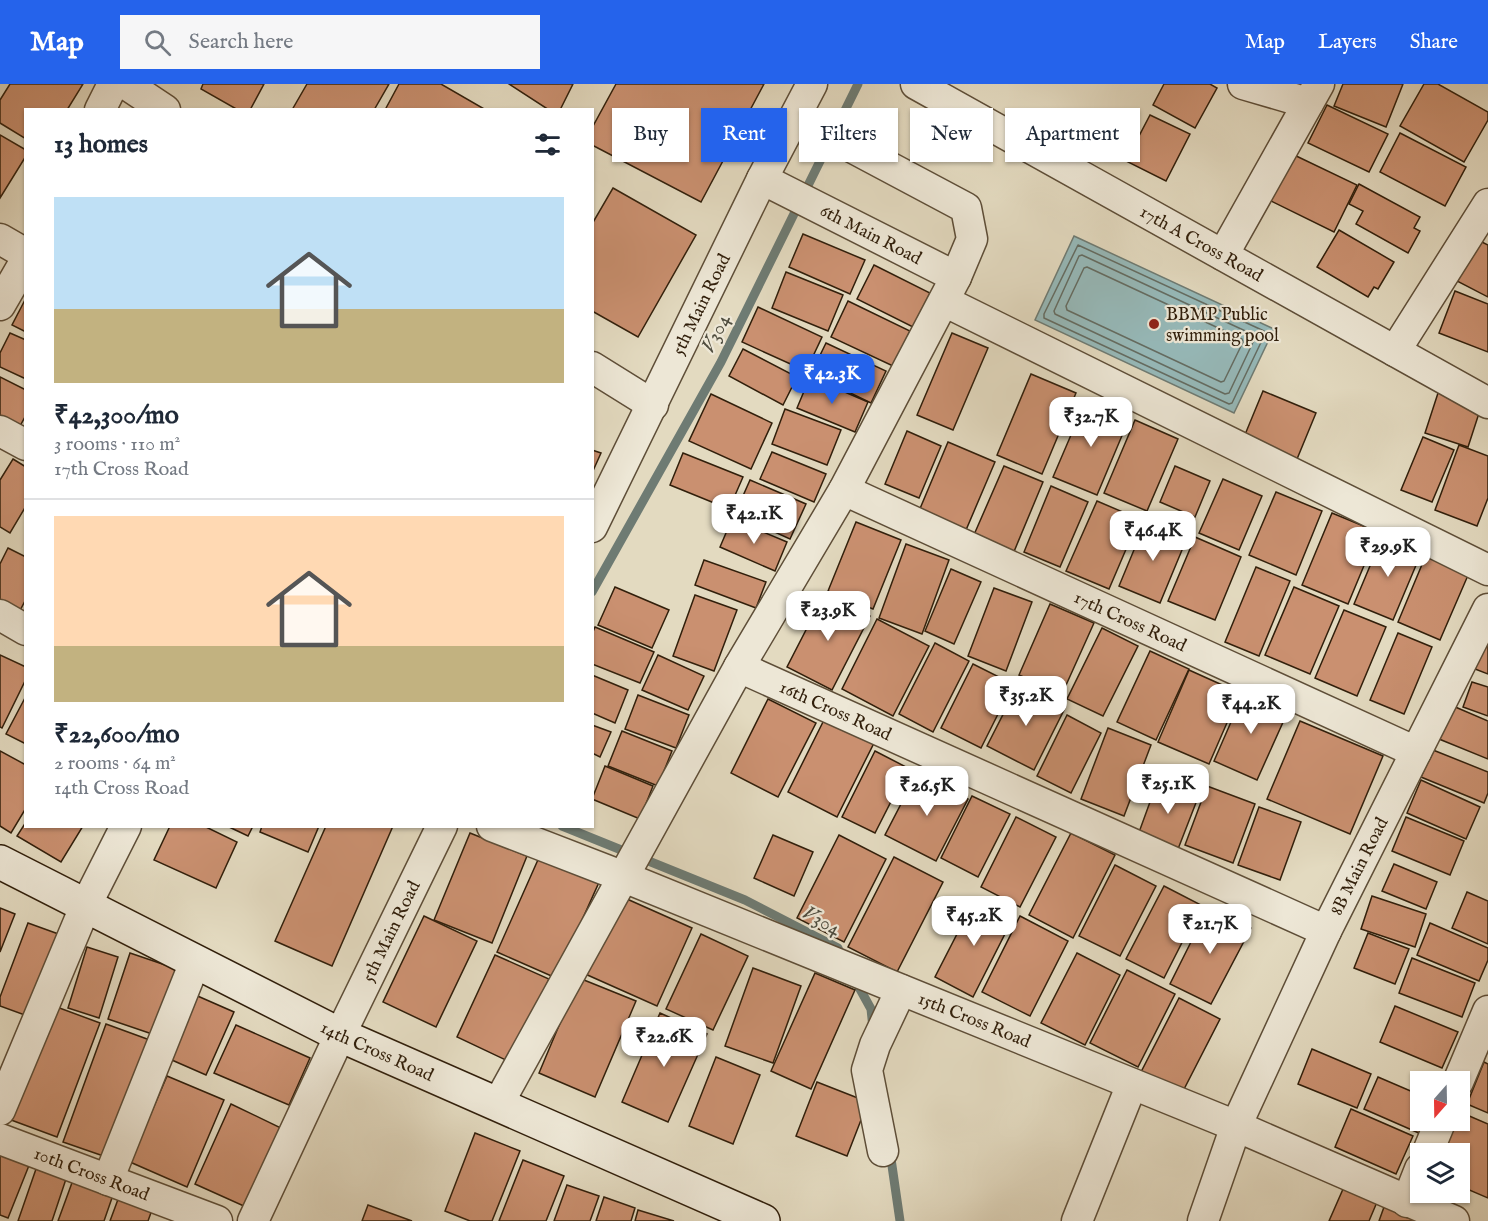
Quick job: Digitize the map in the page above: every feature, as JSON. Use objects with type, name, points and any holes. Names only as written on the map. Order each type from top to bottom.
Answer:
[{"type":"main road","name":"14th Cross Road","points":[[0,862],[340,1035],[763,1221]]},
{"type":"street","points":[[101,108],[113,84]]},
{"type":"street","points":[[126,84],[162,108]]},
{"type":"street","name":"5th Main Road","points":[[594,523],[762,179],[812,84]]},
{"type":"street","name":"17th A Cross Road","points":[[916,84],[1488,403]]},
{"type":"street","points":[[1223,255],[1313,94],[1243,84]]},
{"type":"street","points":[[498,1104],[739,667],[844,490],[950,289],[972,239],[966,208],[827,134],[794,120]]},
{"type":"street","name":"6th Main Road","points":[[762,179],[950,289]]},
{"type":"street","points":[[1395,351],[1488,204]]},
{"type":"street","points":[[0,239],[24,253]]},
{"type":"street","points":[[0,305],[24,263]]},
{"type":"street","points":[[950,289],[1488,570]]},
{"type":"street","points":[[594,368],[653,405]]},
{"type":"street","points":[[0,431],[24,444]]},
{"type":"street","name":"17th Cross Road","points":[[844,490],[1416,753]]},
{"type":"street","name":"8B Main Road","points":[[1205,1220],[1236,1126],[1326,931],[1488,609]]},
{"type":"street","points":[[0,615],[24,629]]},
{"type":"street","name":"16th Cross Road","points":[[739,667],[1326,931]]},
{"type":"street","points":[[0,1110],[85,907],[125,828]]},
{"type":"street","name":"5th Main Road","points":[[253,1221],[441,828]]},
{"type":"street","name":"15th Cross Road","points":[[497,828],[624,877],[1236,1126],[1454,1221]]},
{"type":"street","points":[[108,1180],[195,962]]},
{"type":"street","points":[[883,1151],[867,1070],[875,1045],[901,990]]},
{"type":"street","points":[[1463,1071],[1488,1011]]},
{"type":"street","points":[[1077,1221],[1132,1084]]},
{"type":"street","name":"10th Cross Road","points":[[0,1140],[217,1221]]},
{"type":"street","points":[[1407,1202],[1410,1194]]},
{"type":"water","name":"BBMP Public swimming pool","points":[[1074,236],[1274,329],[1234,413],[1035,320]]},
{"type":"building","points":[[10,84],[83,84],[68,108],[24,108],[24,138],[0,123],[0,100]]},
{"type":"building","points":[[203,84],[264,84],[251,108],[234,108],[201,89]]},
{"type":"building","points":[[307,84],[389,84],[375,108],[293,108]]},
{"type":"building","points":[[399,84],[441,84],[483,108],[386,108]]},
{"type":"building","points":[[509,84],[573,84],[561,108],[546,108]]},
{"type":"building","points":[[616,84],[764,84],[751,108],[701,108],[701,162],[722,162],[701,202],[625,162],[689,162],[689,108],[612,108],[612,155],[594,146],[594,124]]},
{"type":"building","points":[[1164,84],[1210,84],[1217,88],[1195,128],[1153,105]]},
{"type":"building","points":[[1343,84],[1403,84],[1386,127],[1334,106]]},
{"type":"building","points":[[1424,84],[1438,84],[1488,112],[1488,120],[1464,162],[1400,126]]},
{"type":"building","points":[[1327,105],[1388,134],[1369,172],[1308,143]]},
{"type":"building","points":[[1150,115],[1190,134],[1166,181],[1128,162],[1140,162],[1140,134]]},
{"type":"building","points":[[1400,133],[1466,167],[1445,206],[1380,172]]},
{"type":"building","points":[[0,135],[24,149],[24,159],[0,198]]},
{"type":"building","points":[[1290,153],[1357,185],[1334,232],[1267,199]]},
{"type":"building","points":[[1359,184],[1420,217],[1414,228],[1420,231],[1408,253],[1356,224],[1363,211],[1349,204]]},
{"type":"building","points":[[613,188],[696,235],[638,337],[594,312],[594,221]]},
{"type":"building","points":[[1339,230],[1394,262],[1378,289],[1374,287],[1368,297],[1317,267]]},
{"type":"building","points":[[803,234],[865,260],[850,294],[789,267]]},
{"type":"building","points":[[1476,239],[1488,245],[1488,297],[1455,280]]},
{"type":"building","points":[[874,265],[930,293],[913,327],[857,299]]},
{"type":"building","points":[[786,272],[843,295],[828,331],[772,308]]},
{"type":"building","points":[[1455,291],[1488,304],[1488,352],[1439,333]]},
{"type":"building","points":[[848,301],[910,331],[893,366],[831,337]]},
{"type":"building","points":[[24,302],[24,331],[12,325]]},
{"type":"building","points":[[758,307],[822,337],[806,371],[742,342]]},
{"type":"building","points":[[10,333],[24,339],[24,378],[0,367],[0,353]]},
{"type":"building","points":[[952,333],[988,348],[953,430],[917,415]]},
{"type":"building","points":[[826,343],[886,371],[871,403],[811,374]]},
{"type":"building","points":[[743,349],[797,377],[783,405],[729,376]]},
{"type":"building","points":[[1031,374],[1076,393],[1042,474],[997,455]]},
{"type":"building","points":[[0,377],[24,389],[24,419],[20,426],[0,416]]},
{"type":"building","points":[[810,377],[868,402],[855,432],[797,408]]},
{"type":"building","points":[[1439,390],[1482,404],[1468,447],[1425,433]]},
{"type":"building","points":[[1263,391],[1316,413],[1297,459],[1244,437]]},
{"type":"building","points":[[711,394],[772,423],[751,469],[689,441]]},
{"type":"building","points":[[1086,400],[1129,419],[1097,495],[1053,477]]},
{"type":"building","points":[[785,409],[841,430],[827,465],[772,444]]},
{"type":"building","points":[[1135,420],[1178,439],[1147,511],[1104,493]]},
{"type":"building","points":[[907,431],[941,446],[919,498],[885,484]]},
{"type":"building","points":[[1423,437],[1454,450],[1432,502],[1401,490]]},
{"type":"building","points":[[948,442],[995,462],[966,530],[919,511]]},
{"type":"building","points":[[1459,445],[1488,456],[1488,498],[1477,526],[1435,510]]},
{"type":"building","points":[[594,451],[601,453],[594,469]]},
{"type":"building","points":[[772,452],[826,474],[814,502],[760,479]]},
{"type":"building","points":[[683,453],[743,477],[729,509],[670,485]]},
{"type":"building","points":[[13,459],[24,466],[24,509],[10,533],[0,527],[0,480]]},
{"type":"building","points":[[1004,466],[1043,482],[1013,554],[973,537]]},
{"type":"building","points":[[1175,466],[1210,481],[1195,517],[1160,502]]},
{"type":"building","points":[[1223,479],[1262,496],[1239,550],[1199,533]]},
{"type":"building","points":[[750,480],[806,504],[790,539],[735,514]]},
{"type":"building","points":[[1051,486],[1088,502],[1060,567],[1024,552]]},
{"type":"building","points":[[1276,492],[1322,511],[1296,575],[1249,555]]},
{"type":"building","points":[[1097,501],[1139,519],[1109,589],[1066,571]]},
{"type":"building","points":[[1332,513],[1378,532],[1348,604],[1302,585]]},
{"type":"building","points":[[732,519],[787,542],[775,571],[720,547]]},
{"type":"building","points":[[1146,521],[1187,538],[1160,603],[1119,586]]},
{"type":"building","points":[[856,522],[901,540],[873,609],[828,591]]},
{"type":"building","points":[[1383,535],[1422,551],[1393,620],[1354,604]]},
{"type":"building","points":[[1195,537],[1241,557],[1215,620],[1168,601]]},
{"type":"building","points":[[906,544],[949,560],[922,634],[879,618]]},
{"type":"building","points":[[8,548],[24,556],[24,603],[16,618],[0,610],[0,564]]},
{"type":"building","points":[[1426,555],[1469,573],[1440,640],[1398,622]]},
{"type":"building","points":[[704,560],[766,582],[756,608],[695,585]]},
{"type":"building","points":[[1256,567],[1290,581],[1259,656],[1225,642]]},
{"type":"building","points":[[951,569],[981,582],[954,644],[925,631]]},
{"type":"building","points":[[615,587],[669,610],[652,648],[598,625]]},
{"type":"building","points":[[1294,587],[1339,606],[1310,674],[1265,655]]},
{"type":"building","points":[[994,588],[1032,602],[1006,671],[968,656]]},
{"type":"building","points":[[825,593],[870,616],[832,690],[787,667]]},
{"type":"building","points":[[695,595],[737,610],[714,671],[673,656]]},
{"type":"building","points":[[1050,604],[1094,623],[1062,694],[1019,675]]},
{"type":"building","points":[[1344,610],[1386,627],[1357,696],[1315,678]]},
{"type":"building","points":[[877,619],[929,646],[893,716],[842,689]]},
{"type":"building","points":[[595,627],[654,652],[640,683],[594,665]]},
{"type":"building","points":[[1102,628],[1138,646],[1103,716],[1067,699]]},
{"type":"building","points":[[1398,633],[1432,647],[1404,714],[1370,700]]},
{"type":"building","points":[[1488,636],[1488,674],[1470,667]]},
{"type":"building","points":[[935,643],[969,661],[933,732],[899,714]]},
{"type":"building","points":[[1150,651],[1189,669],[1156,740],[1117,722]]},
{"type":"building","points":[[0,655],[24,666],[24,683],[2,728],[0,727]]},
{"type":"building","points":[[658,655],[704,676],[688,710],[642,690]]},
{"type":"building","points":[[973,664],[1013,684],[981,748],[941,728]]},
{"type":"building","points":[[1189,670],[1240,693],[1209,764],[1158,742]]},
{"type":"building","points":[[594,676],[628,690],[615,723],[594,714]]},
{"type":"building","points":[[1472,682],[1488,687],[1488,716],[1463,707]]},
{"type":"building","points":[[1018,685],[1065,708],[1034,770],[987,746]]},
{"type":"building","points":[[1245,690],[1289,709],[1257,780],[1214,761]]},
{"type":"building","points":[[638,695],[689,715],[676,748],[625,729]]},
{"type":"building","points":[[768,699],[816,723],[778,797],[731,773]]},
{"type":"building","points":[[24,700],[24,743],[6,734]]},
{"type":"building","points":[[1453,706],[1488,721],[1488,759],[1439,739]]},
{"type":"building","points":[[1067,715],[1101,733],[1071,793],[1037,776]]},
{"type":"building","points":[[825,718],[874,743],[837,817],[788,792]]},
{"type":"building","points":[[1300,721],[1383,756],[1350,834],[1267,799]]},
{"type":"building","points":[[594,726],[611,732],[600,757],[594,754]]},
{"type":"building","points":[[1108,728],[1151,745],[1124,816],[1081,799]]},
{"type":"building","points":[[622,731],[672,751],[658,786],[608,766]]},
{"type":"building","points":[[1433,750],[1488,772],[1488,793],[1484,803],[1421,777]]},
{"type":"building","points":[[0,751],[24,764],[24,811],[11,833],[0,826]]},
{"type":"building","points":[[875,751],[908,768],[875,833],[842,817]]},
{"type":"building","points":[[605,766],[653,786],[640,819],[594,800],[594,794]]},
{"type":"building","points":[[917,773],[968,799],[936,861],[885,835]]},
{"type":"building","points":[[1158,780],[1199,795],[1178,849],[1138,835]]},
{"type":"building","points":[[1421,780],[1480,807],[1466,839],[1407,813]]},
{"type":"building","points":[[1207,786],[1255,804],[1233,863],[1185,845]]},
{"type":"building","points":[[972,796],[1010,814],[978,877],[941,858]]},
{"type":"building","points":[[1259,807],[1301,822],[1280,880],[1238,865]]},
{"type":"building","points":[[1016,817],[1056,837],[1020,907],[981,887]]},
{"type":"building","points":[[1406,817],[1464,841],[1450,875],[1392,851]]},
{"type":"building","points":[[24,825],[24,828],[82,828],[61,862],[17,836]]},
{"type":"building","points":[[169,828],[208,828],[237,842],[216,888],[154,860]]},
{"type":"building","points":[[231,828],[252,828],[248,836]]},
{"type":"building","points":[[261,828],[318,828],[308,852],[260,832]]},
{"type":"building","points":[[325,828],[392,828],[332,966],[275,941]]},
{"type":"building","points":[[470,833],[527,856],[492,943],[434,920]]},
{"type":"building","points":[[1071,833],[1115,855],[1073,938],[1029,915]]},
{"type":"building","points":[[773,835],[813,852],[794,896],[754,878]]},
{"type":"building","points":[[839,835],[886,859],[844,942],[797,918]]},
{"type":"building","points":[[541,853],[600,880],[556,978],[497,952]]},
{"type":"building","points":[[894,857],[943,882],[897,972],[848,947]]},
{"type":"building","points":[[1394,864],[1437,882],[1426,909],[1382,891]]},
{"type":"building","points":[[1115,865],[1156,886],[1120,956],[1079,936]]},
{"type":"building","points":[[1164,886],[1201,905],[1164,978],[1126,959]]},
{"type":"building","points":[[1467,892],[1488,901],[1488,944],[1452,928]]},
{"type":"building","points":[[618,895],[692,928],[657,1006],[583,973]]},
{"type":"building","points":[[1372,896],[1426,914],[1415,947],[1361,929]]},
{"type":"building","points":[[976,897],[1014,916],[973,997],[935,977]]},
{"type":"building","points":[[1209,906],[1251,928],[1211,1004],[1170,984]]},
{"type":"building","points":[[0,908],[15,914],[0,952]]},
{"type":"building","points":[[424,916],[477,941],[436,1027],[383,1002]]},
{"type":"building","points":[[1020,916],[1068,941],[1030,1016],[982,992]]},
{"type":"building","points":[[28,923],[64,936],[33,1018],[0,1006],[0,997]]},
{"type":"building","points":[[1430,923],[1488,948],[1488,960],[1479,981],[1417,955]]},
{"type":"building","points":[[1368,933],[1409,949],[1395,984],[1354,968]]},
{"type":"building","points":[[701,934],[748,956],[713,1030],[666,1009]]},
{"type":"building","points":[[87,947],[118,957],[99,1018],[68,1008]]},
{"type":"building","points":[[130,953],[183,971],[161,1037],[108,1019]]},
{"type":"building","points":[[1077,953],[1120,975],[1085,1045],[1041,1023]]},
{"type":"building","points":[[495,955],[549,979],[510,1062],[457,1037]]},
{"type":"building","points":[[1412,958],[1475,983],[1462,1017],[1399,993]]},
{"type":"building","points":[[753,968],[801,986],[773,1063],[725,1046]]},
{"type":"building","points":[[1127,970],[1175,994],[1138,1067],[1090,1043]]},
{"type":"building","points":[[815,973],[855,990],[811,1089],[771,1071]]},
{"type":"building","points":[[579,978],[636,1001],[595,1097],[539,1073]]},
{"type":"building","points":[[193,994],[234,1012],[206,1075],[165,1057]]},
{"type":"building","points":[[1179,998],[1220,1019],[1181,1095],[1140,1074]]},
{"type":"building","points":[[46,1003],[100,1023],[57,1137],[3,1117]]},
{"type":"building","points":[[1395,1006],[1458,1032],[1442,1068],[1380,1042]]},
{"type":"building","points":[[660,1013],[707,1034],[668,1122],[622,1102]]},
{"type":"building","points":[[106,1024],[158,1043],[115,1160],[63,1142]]},
{"type":"building","points":[[236,1025],[310,1058],[289,1105],[214,1073]]},
{"type":"building","points":[[1312,1049],[1371,1074],[1357,1108],[1298,1084]]},
{"type":"building","points":[[716,1057],[760,1075],[733,1144],[689,1126]]},
{"type":"building","points":[[1484,1062],[1488,1064],[1488,1113],[1470,1105],[1470,1097]]},
{"type":"building","points":[[167,1076],[224,1100],[187,1187],[130,1162]]},
{"type":"building","points":[[1378,1077],[1410,1091],[1410,1129],[1364,1109]]},
{"type":"building","points":[[817,1082],[868,1102],[847,1156],[796,1136]]},
{"type":"building","points":[[231,1104],[281,1128],[246,1207],[195,1184]]},
{"type":"building","points":[[1351,1109],[1413,1136],[1396,1174],[1335,1147]]},
{"type":"building","points":[[1470,1116],[1488,1124],[1488,1198],[1470,1190],[1470,1143],[1448,1143],[1452,1131],[1470,1131]]},
{"type":"building","points":[[475,1133],[520,1151],[492,1221],[470,1221],[445,1211]]},
{"type":"building","points":[[0,1151],[30,1163],[8,1218],[0,1215]]},
{"type":"building","points":[[523,1160],[564,1176],[546,1221],[499,1221]]},
{"type":"building","points":[[36,1169],[66,1179],[52,1221],[18,1221]]},
{"type":"building","points":[[73,1180],[113,1195],[104,1221],[58,1221]]},
{"type":"building","points":[[1347,1180],[1380,1195],[1369,1221],[1329,1221]]},
{"type":"building","points":[[567,1185],[599,1196],[590,1221],[554,1221]]},
{"type":"building","points":[[120,1194],[153,1207],[148,1221],[110,1221]]},
{"type":"building","points":[[604,1197],[635,1208],[631,1221],[596,1221]]},
{"type":"building","points":[[368,1205],[412,1221],[362,1221]]},
{"type":"building","points":[[1384,1207],[1418,1219],[1417,1221],[1379,1221]]},
{"type":"building","points":[[638,1210],[674,1221],[635,1221]]},
{"type":"waterway","name":"V304","points":[[594,588],[721,362],[858,84]]},
{"type":"waterway","name":"V304","points":[[567,828],[745,900],[838,948],[841,955]]},
{"type":"waterway","name":"V304","points":[[855,980],[871,1009],[873,1028]]},
{"type":"waterway","name":"V304","points":[[890,1152],[900,1221]]},
{"type":"place","name":"BBMP Public swimming pool","points":[[1154,324]]}]
